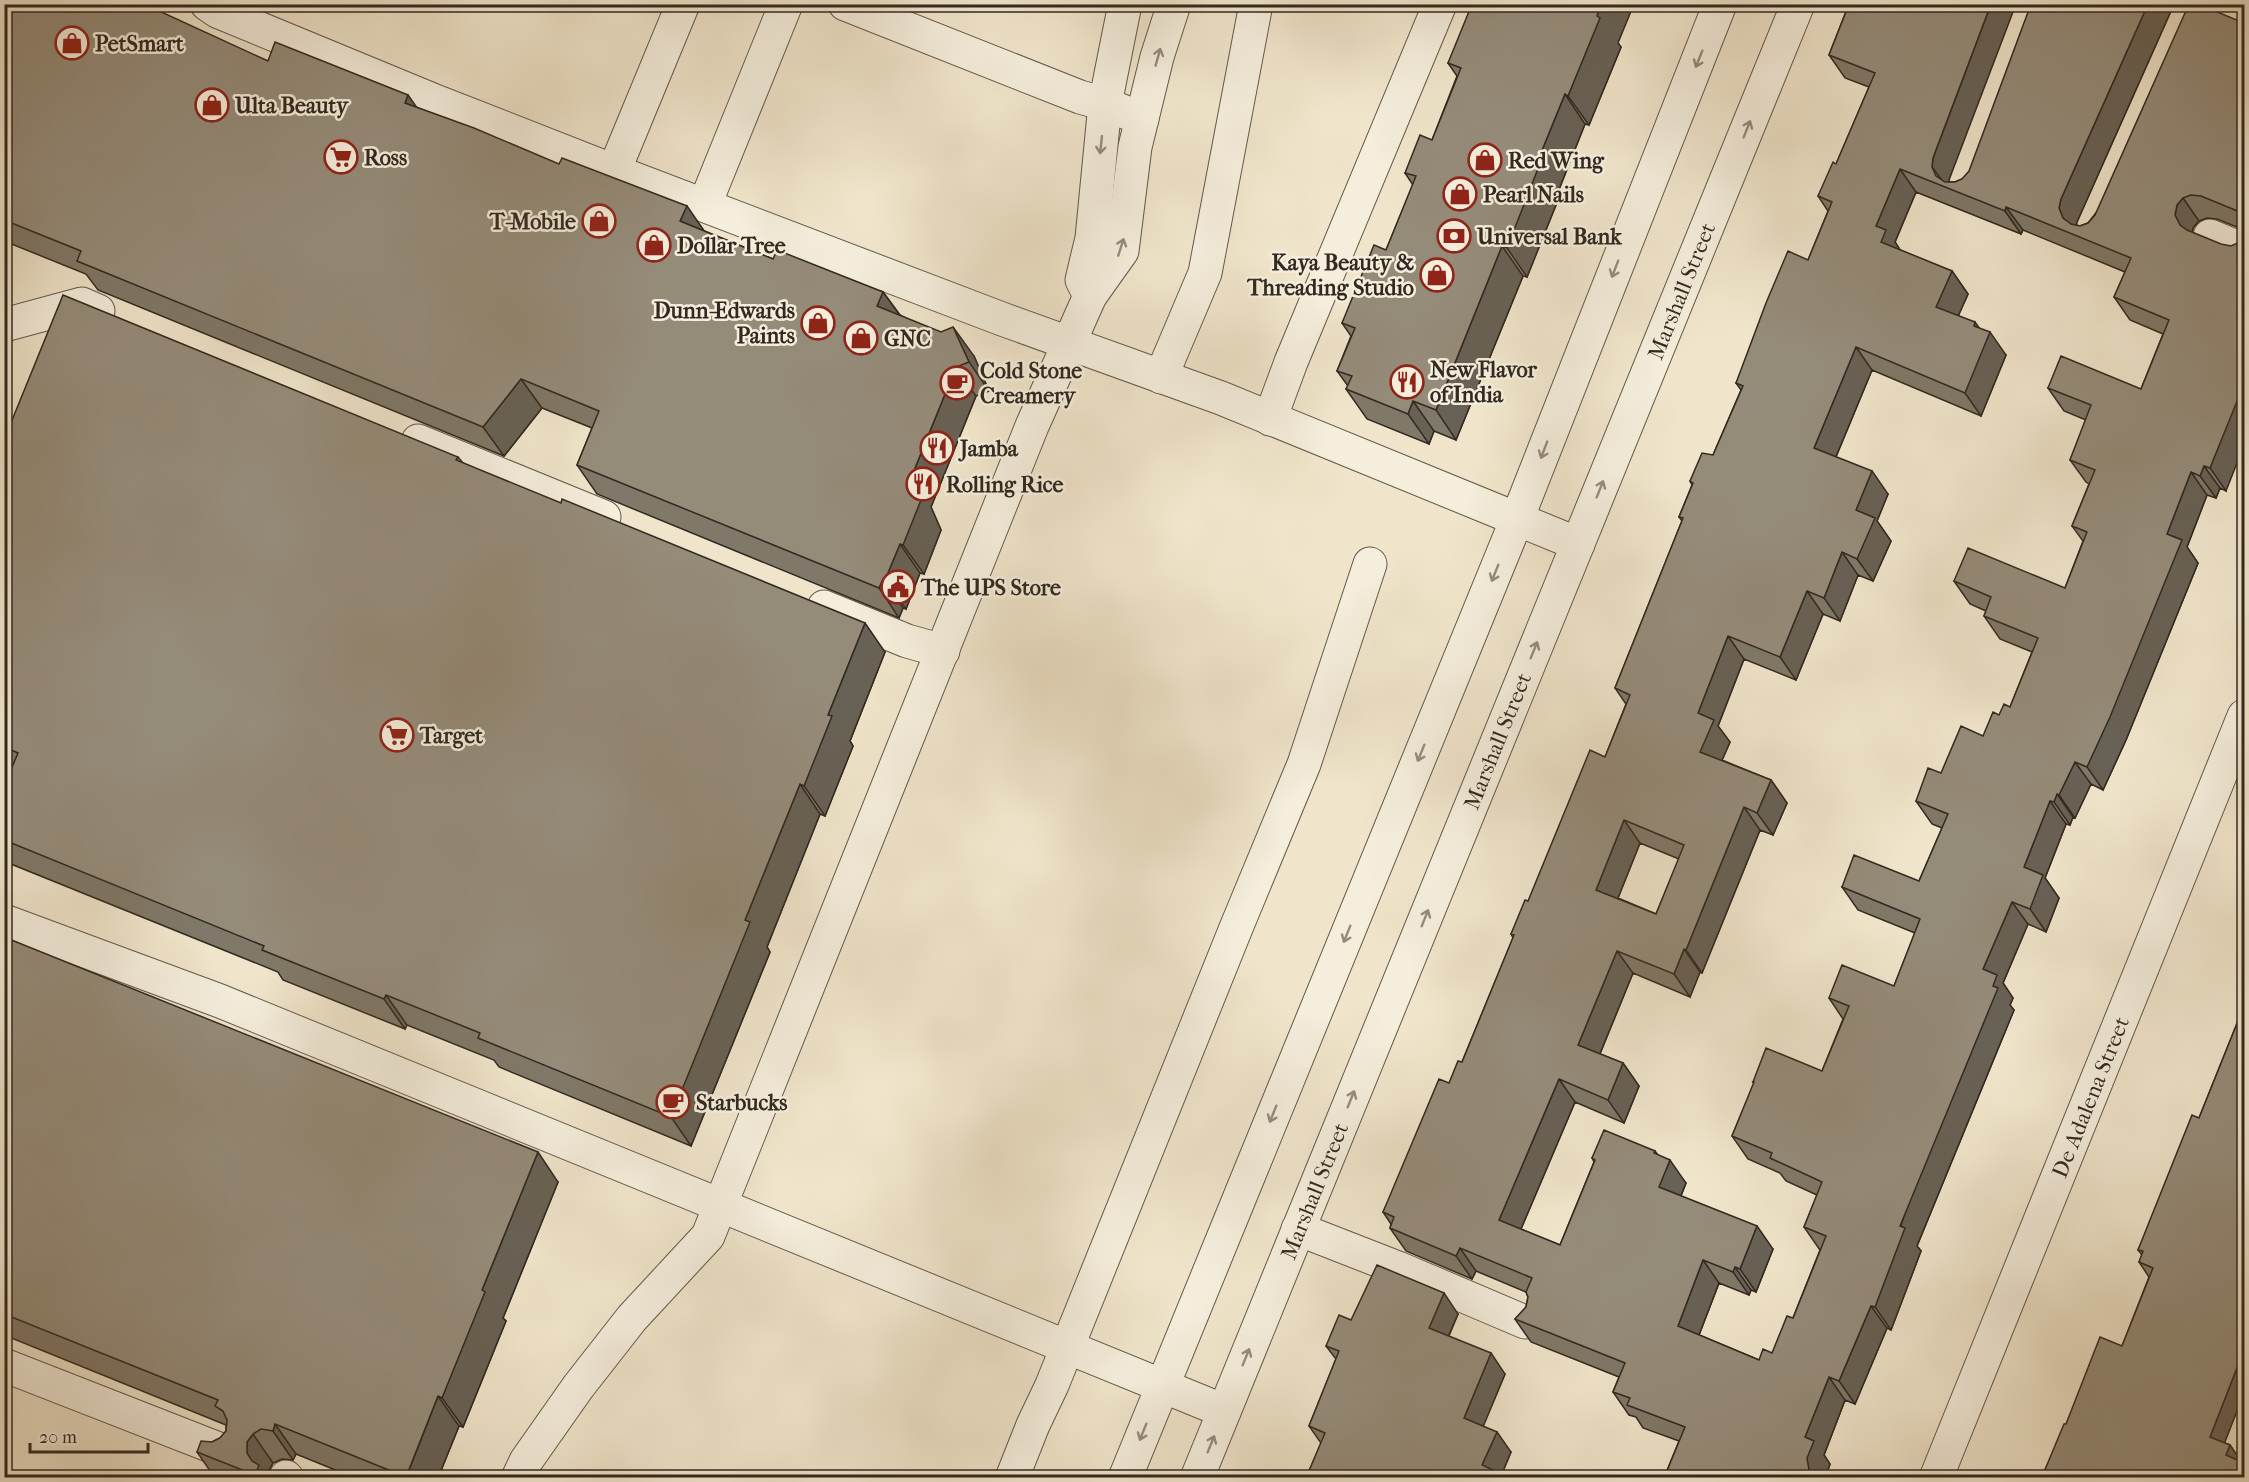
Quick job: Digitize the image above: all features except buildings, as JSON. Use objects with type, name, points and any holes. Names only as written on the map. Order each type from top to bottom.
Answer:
[{"type":"street","points":[[207,4],[218,11],[404,89],[1002,319],[1221,398],[1578,544]]},
{"type":"street","points":[[614,171],[683,4]]},
{"type":"street","points":[[705,204],[786,4]]},
{"type":"street","points":[[846,4],[1080,97],[1142,119]]},
{"type":"street","points":[[1090,296],[1082,280],[1092,238],[1105,104],[1125,4]]},
{"type":"street","points":[[518,1478],[526,1461],[598,1361],[632,1318],[708,1236],[1028,437],[1090,296],[1122,251],[1135,147],[1157,57],[1174,4]]},
{"type":"street","points":[[1161,377],[1205,273],[1256,4]]},
{"type":"street","points":[[1270,419],[1440,4]]},
{"type":"street","points":[[1125,1478],[1517,519],[1720,4]]},
{"type":"street","name":"Marshall Street","points":[[1197,1478],[1798,4]]},
{"type":"street","points":[[2210,236],[2244,250]]},
{"type":"street","points":[[4,324],[82,304],[126,322]]},
{"type":"street","points":[[390,430],[632,528]]},
{"type":"street","points":[[1012,1478],[1068,1346],[1304,764],[1370,564]]},
{"type":"street","points":[[797,596],[907,641],[943,651]]},
{"type":"street","name":"De Adalena Street","points":[[1936,1478],[2244,716]]},
{"type":"street","points":[[4,921],[220,1001],[1224,1411]]},
{"type":"street","points":[[1298,1229],[1398,1268],[1525,1322]]},
{"type":"street","points":[[4,1365],[229,1453]]},
{"type":"place","name":"PetSmart","points":[[72,43]]},
{"type":"place","name":"Ulta Beauty","points":[[212,105]]},
{"type":"place","name":"Ross","points":[[341,157]]},
{"type":"place","name":"Red Wing","points":[[1485,160]]},
{"type":"place","name":"Pearl Nails","points":[[1460,194]]},
{"type":"place","name":"T-Mobile","points":[[599,221]]},
{"type":"place","name":"Universal Bank","points":[[1454,236]]},
{"type":"place","name":"Dollar Tree","points":[[654,245]]},
{"type":"place","name":"Kaya Beauty & Threading Studio","points":[[1437,275]]},
{"type":"place","name":"Dunn-Edwards Paints","points":[[818,323]]},
{"type":"place","name":"GNC","points":[[861,338]]},
{"type":"place","name":"New Flavor of India","points":[[1407,382]]},
{"type":"place","name":"Cold Stone Creamery","points":[[957,383]]},
{"type":"place","name":"Jamba","points":[[937,448]]},
{"type":"place","name":"Rolling Rice","points":[[923,484]]},
{"type":"place","name":"The UPS Store","points":[[898,587]]},
{"type":"place","name":"Target","points":[[397,735]]},
{"type":"place","name":"Starbucks","points":[[673,1102]]}]
